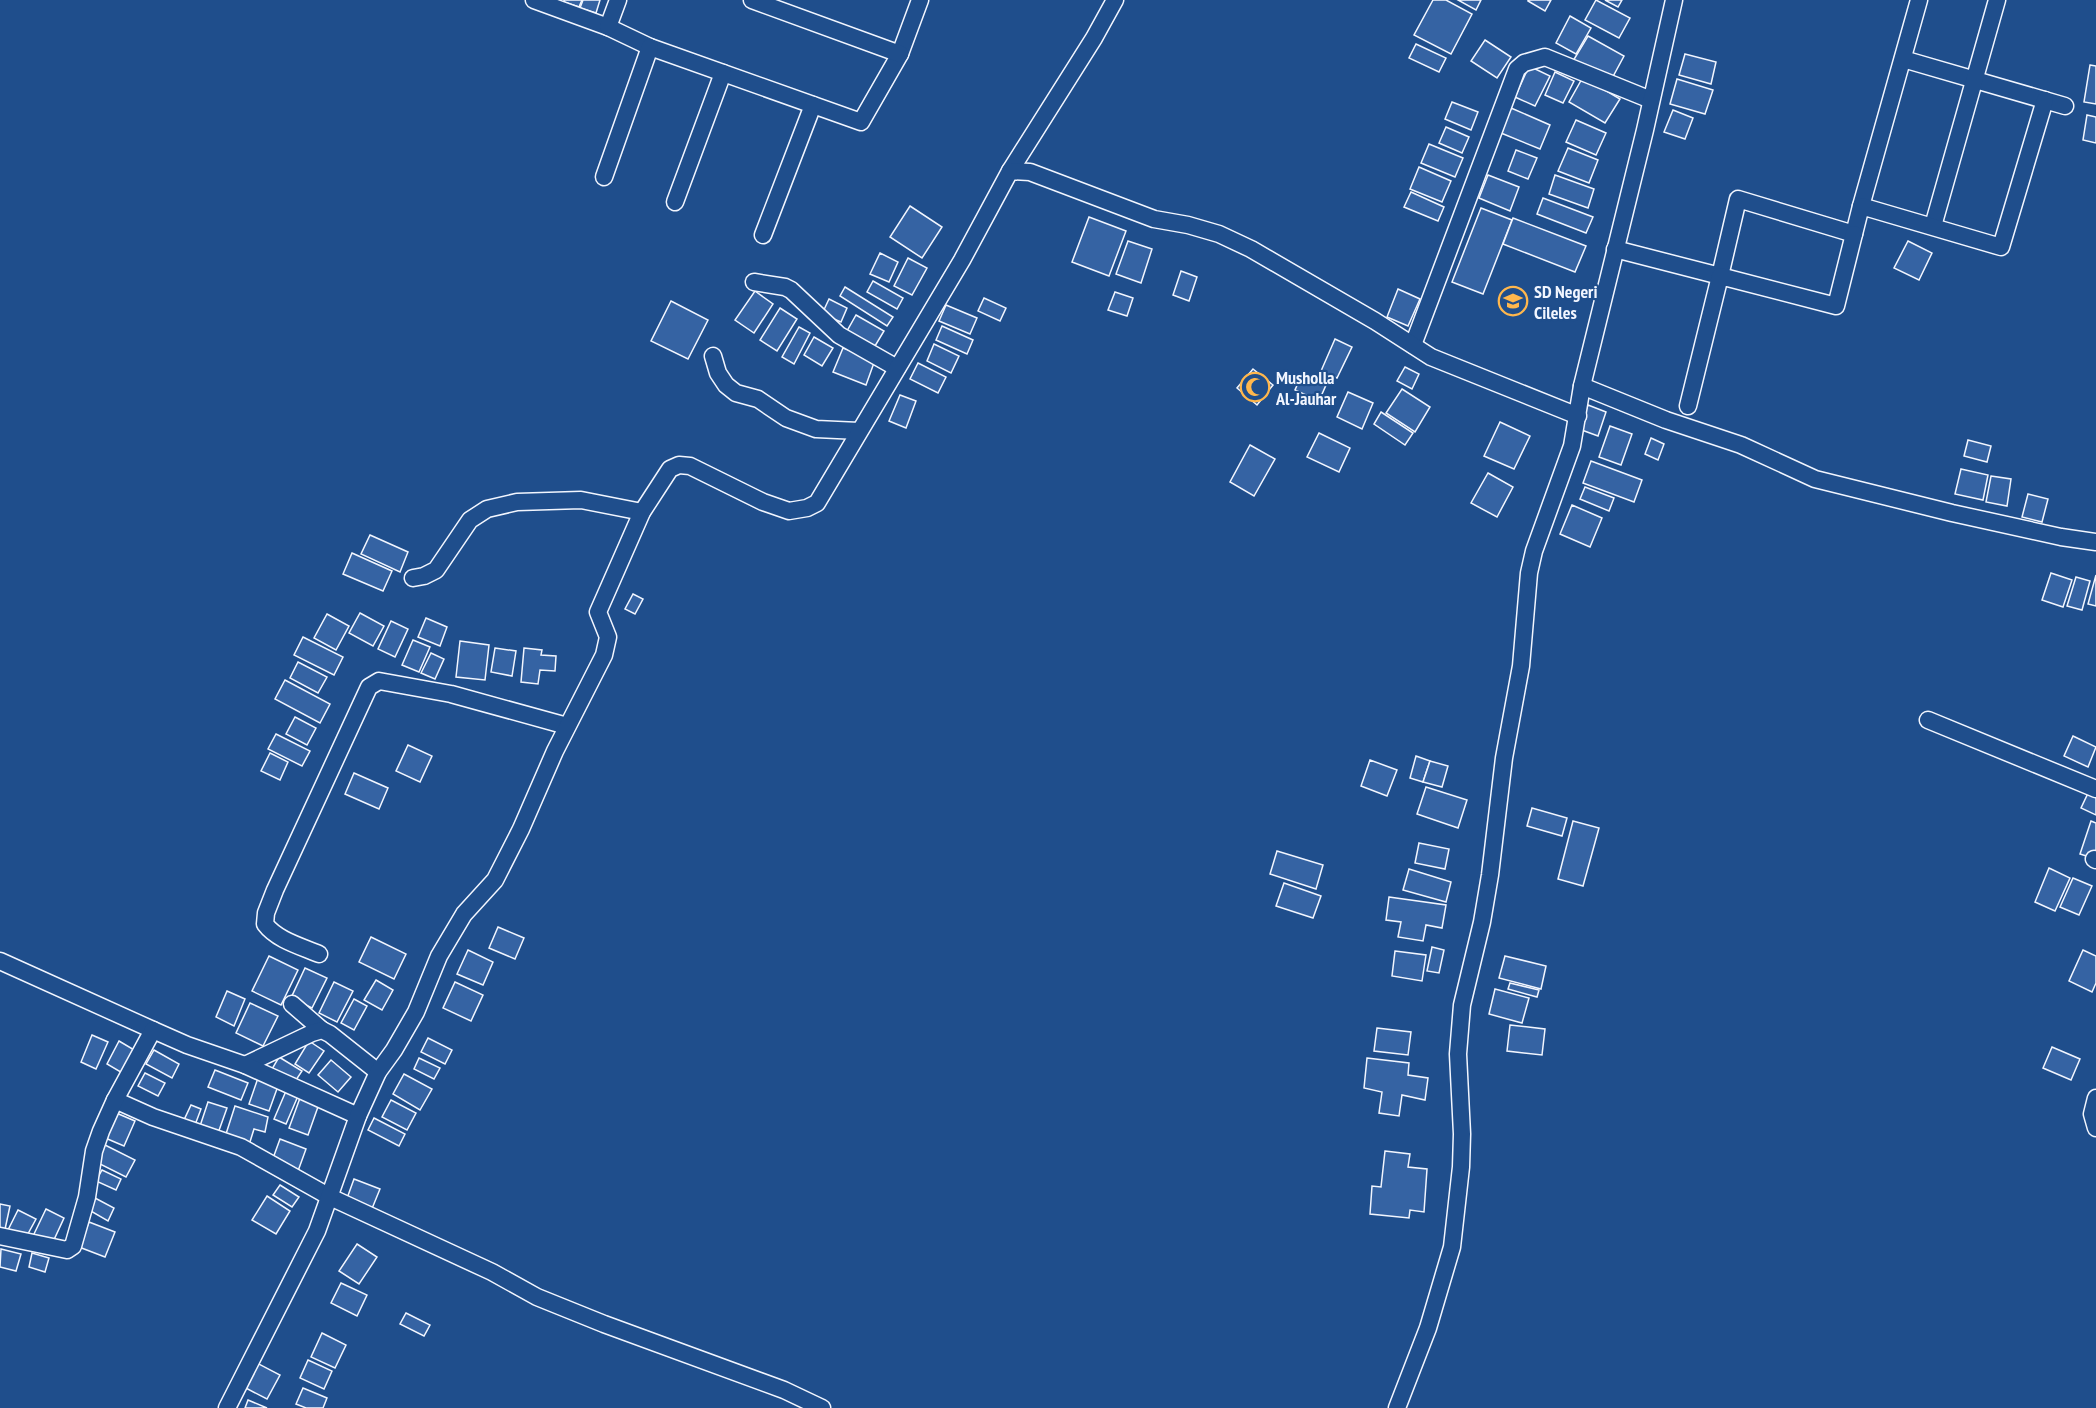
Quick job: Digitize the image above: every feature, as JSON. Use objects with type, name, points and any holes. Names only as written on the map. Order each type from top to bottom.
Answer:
[{"type":"street","points":[[534,0],[608,27],[650,47],[861,122],[900,54],[920,0]]},
{"type":"street","points":[[608,27],[618,0]]},
{"type":"street","points":[[752,0],[900,54]]},
{"type":"street","points":[[227,1408],[317,1231],[358,1116],[378,1072],[416,1012],[439,956],[464,914],[495,880],[603,655],[608,637],[598,612],[642,512],[670,469],[679,465],[690,466],[763,502],[789,511],[807,508],[817,502],[962,261],[1011,171],[1094,38],[1115,0]]},
{"type":"street","points":[[1397,1408],[1428,1328],[1452,1247],[1461,1156],[1458,1054],[1462,1005],[1482,922],[1490,875],[1504,758],[1521,666],[1522,631],[1529,573],[1534,550],[1572,446],[1582,386],[1674,0]]},
{"type":"street","points":[[1615,249],[1836,306],[1861,206],[1919,0]]},
{"type":"street","points":[[1933,226],[1997,0]]},
{"type":"street","points":[[604,177],[650,47]]},
{"type":"street","points":[[1413,345],[1517,69],[1524,63],[1545,57],[1651,100]]},
{"type":"street","points":[[1903,59],[2065,106]]},
{"type":"street","points":[[675,202],[723,73]]},
{"type":"street","points":[[1861,206],[2001,247],[2044,100]]},
{"type":"street","points":[[763,235],[813,105]]},
{"type":"street","points":[[1011,171],[1030,172],[1154,219],[1219,234],[1251,249],[1375,321],[1431,357],[1578,416]]},
{"type":"street","points":[[1688,406],[1738,199],[1854,234]]},
{"type":"street","points":[[754,282],[791,290],[839,335],[897,368]]},
{"type":"street","points":[[713,356],[718,373],[726,385],[736,393],[758,399],[786,418],[816,429],[859,431]]},
{"type":"street","points":[[1582,386],[1666,420],[1741,445],[1815,479],[1952,513],[2061,537],[2096,542]]},
{"type":"street","points":[[413,578],[436,570],[470,520],[487,508],[517,502],[581,500],[642,512]]},
{"type":"street","points":[[319,954],[288,942],[270,930],[265,924],[266,913],[279,880],[369,687],[378,681],[451,694],[567,726]]},
{"type":"street","points":[[1928,720],[2096,789]]},
{"type":"street","points":[[0,961],[187,1045],[245,1065],[358,1116]]},
{"type":"street","points":[[292,1004],[378,1072]]},
{"type":"street","points":[[0,1236],[63,1250],[71,1249],[87,1197],[94,1151],[115,1100],[153,1030]]},
{"type":"street","points":[[245,1065],[322,1030]]},
{"type":"street","points":[[2096,1098],[2091,1114],[2096,1128]]},
{"type":"street","points":[[115,1100],[153,1117],[241,1147],[330,1197],[492,1272],[537,1297],[784,1390],[822,1408]]},
{"type":"building","points":[[564,0],[582,0],[579,7],[564,2]]},
{"type":"building","points":[[583,0],[600,0],[596,13],[580,8]]},
{"type":"building","points":[[1433,0],[1446,0],[1472,14],[1451,54],[1414,35]]},
{"type":"building","points":[[1458,0],[1481,0],[1476,10]]},
{"type":"building","points":[[1528,0],[1551,0],[1545,11]]},
{"type":"building","points":[[1596,0],[1630,18],[1619,38],[1585,20]]},
{"type":"building","points":[[1605,0],[1622,0],[1618,7]]},
{"type":"building","points":[[1570,16],[1591,28],[1576,54],[1556,43]]},
{"type":"building","points":[[1588,36],[1624,56],[1610,82],[1573,61]]},
{"type":"building","points":[[1485,40],[1511,57],[1497,78],[1471,61]]},
{"type":"building","points":[[1416,44],[1446,58],[1439,72],[1409,58]]},
{"type":"building","points":[[1685,54],[1716,62],[1711,84],[1679,75]]},
{"type":"building","points":[[2090,65],[2096,66],[2096,104],[2084,102]]},
{"type":"building","points":[[1529,66],[1550,76],[1535,106],[1515,97]]},
{"type":"building","points":[[1555,72],[1574,81],[1563,103],[1545,95]]},
{"type":"building","points":[[1583,77],[1620,99],[1605,123],[1569,102]]},
{"type":"building","points":[[1677,79],[1713,90],[1705,114],[1670,104]]},
{"type":"building","points":[[1452,102],[1478,112],[1471,130],[1445,119]]},
{"type":"building","points":[[1511,108],[1550,125],[1540,149],[1501,133]]},
{"type":"building","points":[[1673,110],[1693,118],[1685,139],[1664,132]]},
{"type":"building","points":[[2087,115],[2096,117],[2096,143],[2083,140]]},
{"type":"building","points":[[1576,120],[1606,133],[1596,155],[1566,142]]},
{"type":"building","points":[[1446,127],[1469,137],[1462,153],[1439,143]]},
{"type":"building","points":[[1429,144],[1463,158],[1455,177],[1421,163]]},
{"type":"building","points":[[1568,148],[1598,160],[1589,183],[1558,171]]},
{"type":"building","points":[[1516,150],[1537,158],[1528,179],[1508,171]]},
{"type":"building","points":[[1419,167],[1451,181],[1442,202],[1410,189]]},
{"type":"building","points":[[1488,175],[1519,187],[1510,211],[1479,198]]},
{"type":"building","points":[[1555,175],[1594,189],[1588,208],[1549,194]]},
{"type":"building","points":[[1411,192],[1444,207],[1438,221],[1404,207]]},
{"type":"building","points":[[1543,198],[1593,217],[1586,233],[1537,214]]},
{"type":"building","points":[[910,206],[942,227],[922,258],[890,237]]},
{"type":"building","points":[[1481,208],[1512,220],[1483,294],[1452,282]]},
{"type":"building","points":[[1089,217],[1126,231],[1109,276],[1072,262]]},
{"type":"building","points":[[1513,218],[1586,246],[1575,272],[1503,244]]},
{"type":"building","points":[[1128,241],[1152,249],[1141,283],[1116,274]]},
{"type":"building","points":[[1908,241],[1932,253],[1919,280],[1894,268]]},
{"type":"building","points":[[880,253],[898,262],[889,282],[870,274]]},
{"type":"building","points":[[908,258],[927,268],[912,295],[894,286]]},
{"type":"building","points":[[1181,271],[1197,277],[1189,301],[1173,295]]},
{"type":"building","points":[[873,281],[903,298],[897,309],[867,292]]},
{"type":"building","points":[[845,287],[893,317],[887,326],[840,296]]},
{"type":"building","points":[[1398,289],[1420,299],[1408,326],[1387,317]]},
{"type":"building","points":[[755,291],[773,304],[754,333],[735,320]]},
{"type":"building","points":[[1115,292],[1133,298],[1127,316],[1108,310]]},
{"type":"building","points":[[984,298],[1006,308],[1000,321],[978,311]]},
{"type":"building","points":[[829,299],[847,308],[841,322],[822,314]]},
{"type":"building","points":[[671,301],[708,320],[688,359],[651,341]]},
{"type":"building","points":[[946,305],[977,318],[970,334],[939,321]]},
{"type":"building","points":[[780,308],[797,319],[777,351],[760,340]]},
{"type":"building","points":[[856,315],[884,331],[875,346],[847,331]]},
{"type":"building","points":[[942,326],[973,340],[967,354],[936,340]]},
{"type":"building","points":[[799,327],[810,333],[794,364],[782,357]]},
{"type":"building","points":[[814,337],[833,348],[822,366],[804,355]]},
{"type":"building","points":[[1335,339],[1352,347],[1337,378],[1321,371]]},
{"type":"building","points":[[934,344],[959,356],[951,373],[927,361]]},
{"type":"building","points":[[843,348],[875,360],[866,385],[833,372]]},
{"type":"building","points":[[918,363],[946,377],[938,393],[910,379]]},
{"type":"building","points":[[1405,367],[1419,374],[1412,389],[1397,381]]},
{"type":"building","name":"Musholla Al-Jauhar","points":[[1253,369],[1273,385],[1257,405],[1237,388]]},
{"type":"building","points":[[1302,374],[1326,385],[1319,401],[1295,390]]},
{"type":"building","points":[[1402,389],[1430,407],[1415,432],[1386,413]]},
{"type":"building","points":[[1348,392],[1373,403],[1362,429],[1337,417]]},
{"type":"building","points":[[900,395],[916,401],[906,428],[889,421]]},
{"type":"building","points":[[1588,405],[1606,412],[1598,436],[1579,429]]},
{"type":"building","points":[[1381,412],[1413,433],[1405,445],[1374,424]]},
{"type":"building","points":[[1500,422],[1530,436],[1514,469],[1484,456]]},
{"type":"building","points":[[1610,426],[1632,434],[1621,465],[1599,457]]},
{"type":"building","points":[[1319,433],[1350,448],[1339,472],[1307,457]]},
{"type":"building","points":[[1651,438],[1664,444],[1658,460],[1645,454]]},
{"type":"building","points":[[1968,440],[1991,446],[1987,462],[1964,456]]},
{"type":"building","points":[[1250,445],[1275,459],[1254,496],[1230,482]]},
{"type":"building","points":[[1591,461],[1642,480],[1634,502],[1583,483]]},
{"type":"building","points":[[1961,469],[1988,475],[1983,500],[1955,494]]},
{"type":"building","points":[[1488,473],[1513,487],[1497,517],[1471,503]]},
{"type":"building","points":[[1991,476],[2011,479],[2007,506],[1986,502]]},
{"type":"building","points":[[1585,487],[1614,498],[1609,511],[1580,499]]},
{"type":"building","points":[[2028,494],[2048,499],[2042,522],[2022,517]]},
{"type":"building","points":[[1572,505],[1602,518],[1590,547],[1560,534]]},
{"type":"building","points":[[370,535],[408,552],[400,572],[361,554]]},
{"type":"building","points":[[352,553],[392,571],[383,591],[343,574]]},
{"type":"building","points":[[2051,573],[2072,580],[2063,607],[2042,600]]},
{"type":"building","points":[[2096,575],[2096,606],[2088,604]]},
{"type":"building","points":[[2076,577],[2090,581],[2082,610],[2067,606]]},
{"type":"building","points":[[633,594],[643,599],[635,614],[625,609]]},
{"type":"building","points":[[360,613],[384,626],[373,646],[349,633]]},
{"type":"building","points":[[327,614],[349,626],[336,650],[314,638]]},
{"type":"building","points":[[426,618],[447,627],[440,646],[418,637]]},
{"type":"building","points":[[391,621],[408,629],[395,657],[378,649]]},
{"type":"building","points":[[303,637],[343,657],[334,675],[294,655]]},
{"type":"building","points":[[413,640],[430,647],[419,672],[402,665]]},
{"type":"building","points":[[460,641],[489,645],[485,680],[456,677]]},
{"type":"building","points":[[495,648],[516,651],[512,676],[491,672]]},
{"type":"building","points":[[524,648],[542,650],[541,655],[556,656],[555,671],[540,670],[538,684],[521,682]]},
{"type":"building","points":[[431,653],[444,659],[435,679],[421,673]]},
{"type":"building","points":[[298,662],[327,677],[318,693],[290,678]]},
{"type":"building","points":[[285,680],[330,704],[320,723],[275,699]]},
{"type":"building","points":[[295,717],[316,728],[307,745],[286,734]]},
{"type":"building","points":[[276,734],[310,751],[302,766],[268,749]]},
{"type":"building","points":[[2073,736],[2096,747],[2088,767],[2064,756]]},
{"type":"building","points":[[408,745],[432,756],[420,782],[396,771]]},
{"type":"building","points":[[270,753],[288,762],[280,780],[261,771]]},
{"type":"building","points":[[1416,756],[1430,761],[1423,782],[1410,778]]},
{"type":"building","points":[[1370,760],[1397,770],[1387,796],[1361,786]]},
{"type":"building","points":[[1430,761],[1448,766],[1442,787],[1423,782]]},
{"type":"building","points":[[354,773],[388,788],[379,809],[345,794]]},
{"type":"building","points":[[1426,787],[1467,800],[1458,828],[1417,814]]},
{"type":"building","points":[[2090,789],[2096,792],[2096,815],[2081,808]]},
{"type":"building","points":[[1532,808],[1567,818],[1562,836],[1527,826]]},
{"type":"building","points":[[1573,821],[1599,828],[1583,886],[1558,879]]},
{"type":"building","points":[[2091,821],[2096,823],[2096,859],[2080,854]]},
{"type":"building","points":[[1419,843],[1449,849],[1445,869],[1415,863]]},
{"type":"building","points":[[1277,851],[1323,865],[1316,889],[1270,874]]},
{"type":"building","points":[[2049,868],[2070,878],[2055,911],[2035,902]]},
{"type":"building","points":[[1409,869],[1451,882],[1446,902],[1403,890]]},
{"type":"building","points":[[2073,878],[2092,886],[2079,915],[2060,907]]},
{"type":"building","points":[[1284,883],[1321,896],[1313,918],[1276,906]]},
{"type":"building","points":[[1389,897],[1446,905],[1442,928],[1426,925],[1423,941],[1398,937],[1401,922],[1386,920]]},
{"type":"building","points":[[498,927],[524,938],[515,959],[489,948]]},
{"type":"building","points":[[371,937],[406,954],[394,979],[359,962]]},
{"type":"building","points":[[1432,947],[1444,950],[1439,973],[1427,971]]},
{"type":"building","points":[[468,950],[493,962],[483,985],[457,974]]},
{"type":"building","points":[[2083,950],[2096,956],[2096,983],[2092,992],[2069,981]]},
{"type":"building","points":[[1395,951],[1426,955],[1422,981],[1392,976]]},
{"type":"building","points":[[269,956],[298,970],[281,1005],[252,991]]},
{"type":"building","points":[[1505,956],[1546,966],[1541,989],[1499,978]]},
{"type":"building","points":[[305,968],[327,978],[312,1008],[291,998]]},
{"type":"building","points":[[376,980],[393,990],[382,1010],[364,1000]]},
{"type":"building","points":[[334,982],[353,991],[337,1022],[319,1013]]},
{"type":"building","points":[[455,982],[483,995],[471,1021],[443,1008]]},
{"type":"building","points":[[1510,983],[1539,990],[1537,997],[1508,989]]},
{"type":"building","points":[[1495,989],[1529,998],[1522,1023],[1489,1014]]},
{"type":"building","points":[[227,991],[245,999],[234,1026],[216,1017]]},
{"type":"building","points":[[354,999],[367,1006],[354,1030],[341,1023]]},
{"type":"building","points":[[250,1003],[278,1016],[263,1046],[236,1033]]},
{"type":"building","points":[[1510,1025],[1545,1029],[1542,1055],[1507,1051]]},
{"type":"building","points":[[1377,1028],[1411,1032],[1408,1055],[1374,1051]]},
{"type":"building","points":[[92,1035],[108,1042],[96,1069],[81,1062]]},
{"type":"building","points":[[428,1038],[452,1050],[445,1064],[421,1052]]},
{"type":"building","points":[[119,1041],[136,1051],[124,1074],[107,1064]]},
{"type":"building","points":[[309,1041],[324,1051],[309,1073],[295,1064]]},
{"type":"building","points":[[2052,1047],[2080,1059],[2071,1080],[2043,1068]]},
{"type":"building","points":[[154,1050],[179,1064],[172,1078],[146,1064]]},
{"type":"building","points":[[279,1057],[302,1071],[294,1083],[272,1069]]},
{"type":"building","points":[[419,1058],[440,1068],[434,1079],[414,1069]]},
{"type":"building","points":[[1367,1058],[1409,1063],[1408,1075],[1428,1078],[1425,1100],[1402,1095],[1399,1116],[1379,1113],[1382,1092],[1364,1088]]},
{"type":"building","points":[[331,1060],[351,1077],[338,1092],[318,1075]]},
{"type":"building","points":[[215,1070],[248,1083],[241,1100],[208,1087]]},
{"type":"building","points":[[145,1073],[165,1083],[158,1096],[138,1086]]},
{"type":"building","points":[[404,1074],[432,1089],[420,1110],[393,1094]]},
{"type":"building","points":[[258,1078],[278,1086],[269,1111],[249,1104]]},
{"type":"building","points":[[286,1091],[298,1096],[286,1124],[274,1119]]},
{"type":"building","points":[[300,1098],[319,1104],[308,1135],[289,1128]]},
{"type":"building","points":[[391,1100],[416,1113],[407,1130],[382,1117]]},
{"type":"building","points":[[208,1102],[227,1108],[217,1136],[199,1129]]},
{"type":"building","points":[[191,1105],[201,1109],[195,1125],[184,1120]]},
{"type":"building","points":[[235,1106],[268,1117],[265,1132],[254,1129],[249,1145],[225,1137]]},
{"type":"building","points":[[114,1112],[135,1121],[124,1146],[103,1137]]},
{"type":"building","points":[[374,1118],[405,1134],[399,1146],[368,1130]]},
{"type":"building","points":[[280,1139],[306,1149],[298,1171],[272,1161]]},
{"type":"building","points":[[103,1144],[135,1160],[126,1177],[94,1161]]},
{"type":"building","points":[[1385,1151],[1410,1154],[1408,1167],[1427,1169],[1424,1212],[1410,1210],[1409,1218],[1370,1214],[1372,1186],[1381,1187]]},
{"type":"building","points":[[102,1170],[121,1179],[116,1190],[96,1181]]},
{"type":"building","points":[[354,1179],[380,1189],[371,1211],[346,1201]]},
{"type":"building","points":[[280,1185],[299,1197],[292,1207],[273,1195]]},
{"type":"building","points":[[267,1196],[290,1211],[276,1234],[252,1220]]},
{"type":"building","points":[[95,1198],[114,1208],[108,1221],[89,1210]]},
{"type":"building","points":[[0,1204],[10,1206],[4,1234],[0,1233]]},
{"type":"building","points":[[46,1209],[64,1218],[52,1244],[33,1236]]},
{"type":"building","points":[[18,1210],[36,1219],[24,1241],[7,1232]]},
{"type":"building","points":[[89,1222],[115,1232],[105,1257],[79,1247]]},
{"type":"building","points":[[357,1244],[377,1257],[359,1284],[339,1271]]},
{"type":"building","points":[[1,1249],[21,1254],[16,1271],[0,1267]]},
{"type":"building","points":[[32,1253],[49,1258],[45,1272],[29,1267]]},
{"type":"building","points":[[341,1283],[367,1295],[357,1316],[331,1303]]},
{"type":"building","points":[[406,1313],[430,1325],[424,1336],[400,1324]]},
{"type":"building","points":[[322,1333],[346,1345],[335,1368],[311,1357]]},
{"type":"building","points":[[308,1360],[332,1371],[324,1389],[300,1378]]},
{"type":"building","points":[[253,1361],[280,1375],[267,1399],[240,1385]]},
{"type":"building","points":[[303,1388],[327,1398],[323,1408],[306,1408],[296,1404]]},
{"type":"building","points":[[248,1400],[267,1408],[245,1408]]},
{"type":"place","name":"SD Negeri Cileles","points":[[1513,301]]},
{"type":"place","name":"Musholla Al-Jauhar","points":[[1255,387]]}]
